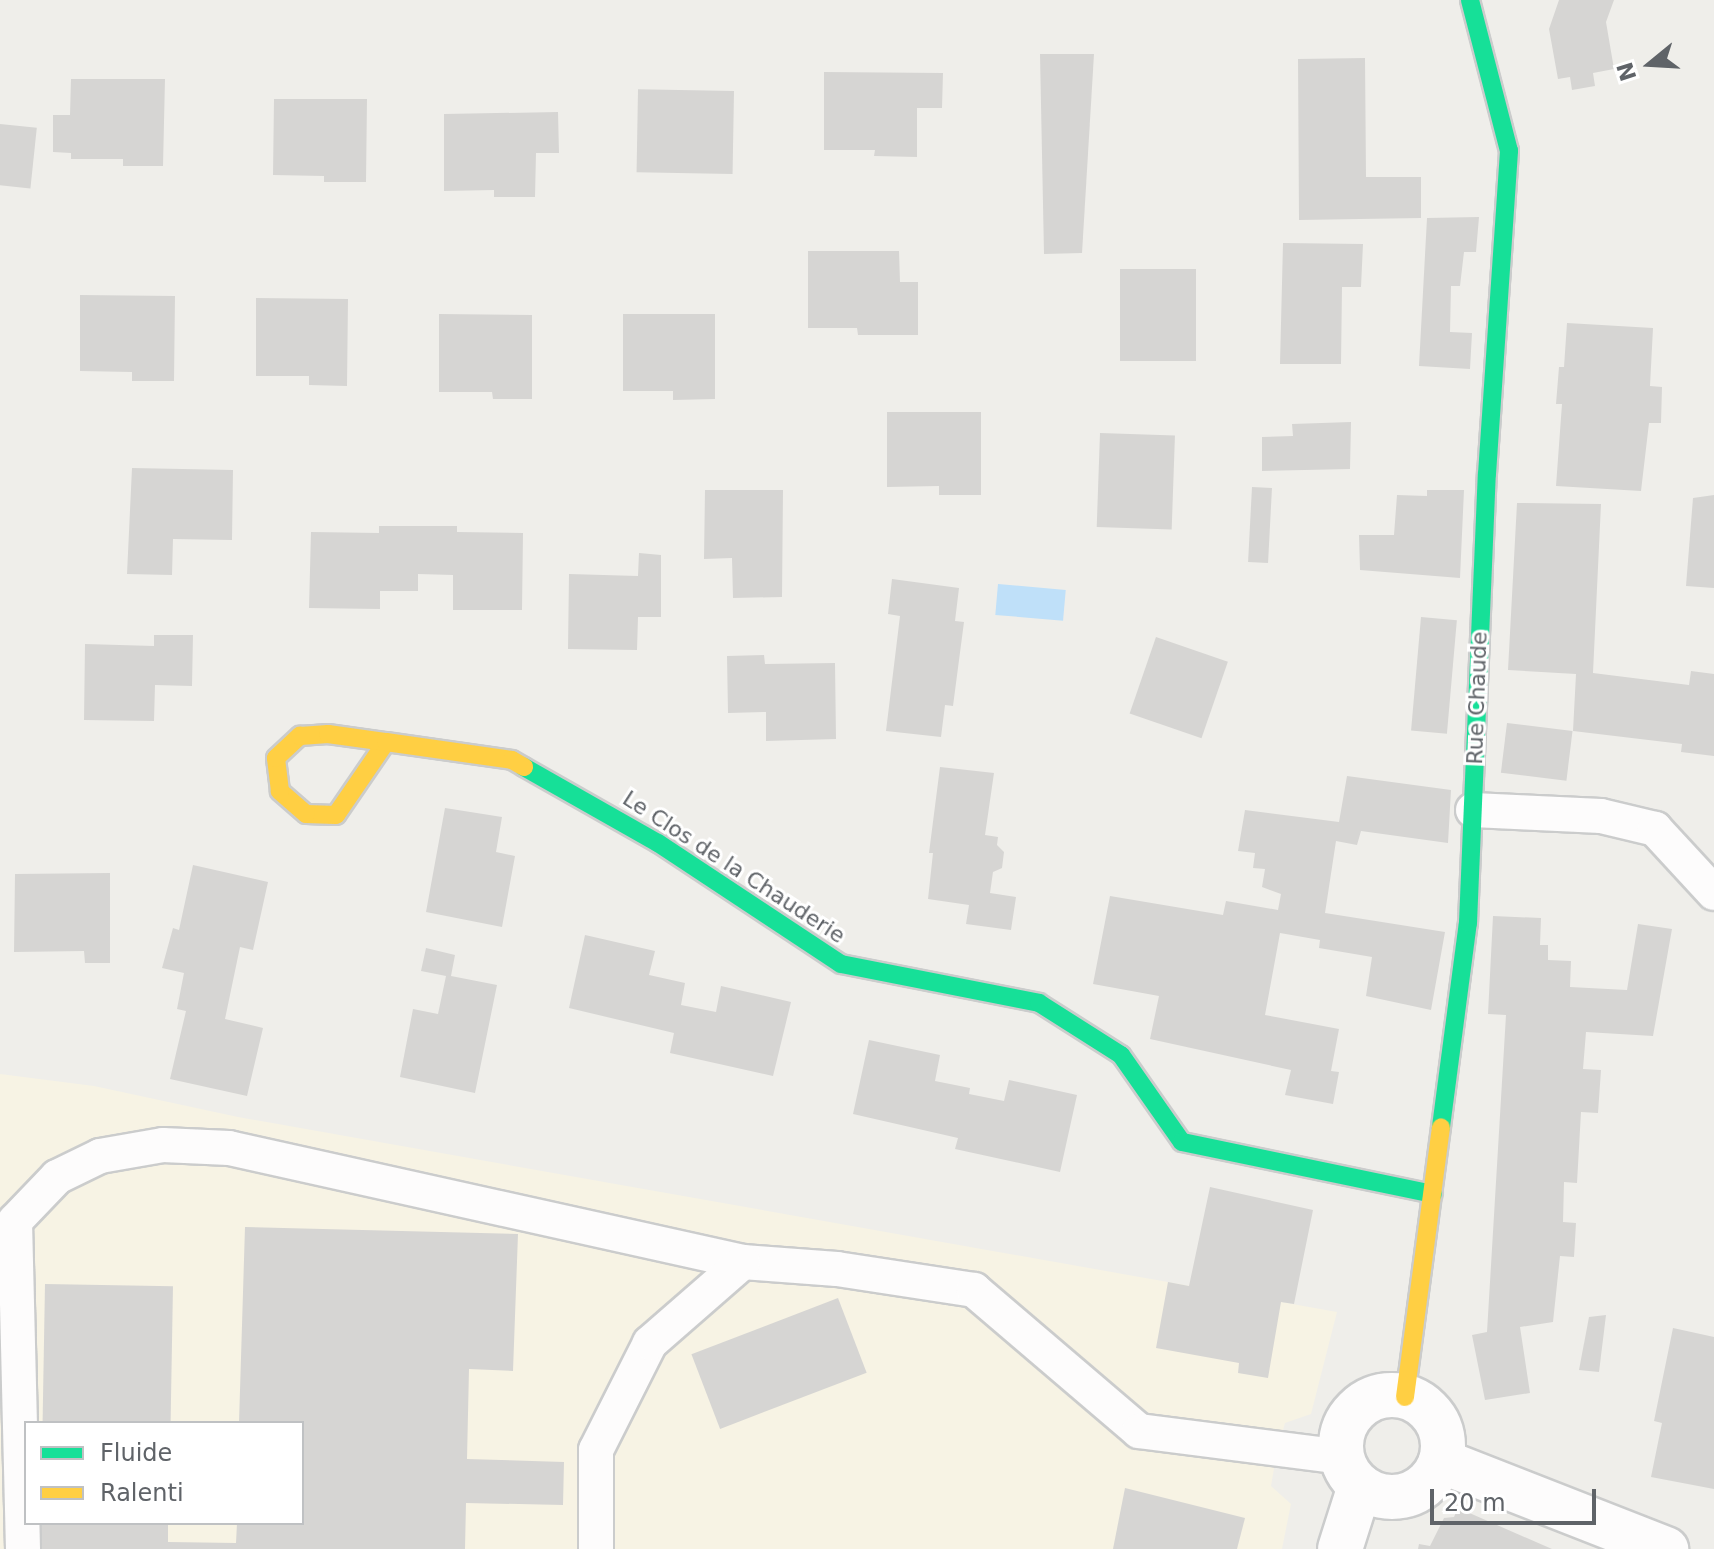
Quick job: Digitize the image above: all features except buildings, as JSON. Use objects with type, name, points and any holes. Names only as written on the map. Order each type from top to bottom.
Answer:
[{"type":"street","name":"Rue Chaude","points":[[1405,1397],[1468,923],[1487,474],[1509,151],[1470,0]]},
{"type":"street","name":"Le Clos de la Chauderie","points":[[386,742],[350,799],[336,815],[306,814],[280,791],[276,758],[300,736],[328,734],[386,742],[512,760],[658,843],[841,964],[1039,1003],[1121,1055],[1182,1142],[1433,1194]]},
{"type":"street","points":[[1340,1549],[1351,1472],[1341,1439],[1357,1409],[1380,1397],[1405,1397],[1433,1415],[1440,1430],[1441,1461],[1422,1487],[1407,1495],[1376,1495],[1351,1472]]},
{"type":"street","points":[[1441,1461],[1666,1549]]},
{"type":"lane","points":[[1473,810],[1601,816],[1655,829],[1714,893]]},
{"type":"lane","points":[[23,1549],[15,1221],[57,1177],[100,1156],[163,1145],[229,1148],[743,1262],[837,1269],[974,1290],[1139,1431],[1351,1472]]},
{"type":"lane","points":[[596,1549],[596,1450],[650,1343],[743,1262]]},
{"type":"shaded area","points":[[0,1074],[94,1086],[238,1117],[1337,1312],[1311,1414],[1285,1423],[1277,1451],[1271,1486],[1291,1504],[1282,1549],[0,1549]]},
{"type":"water","points":[[998,584],[1066,590],[1063,621],[995,615]]},
{"type":"traffic: fast","points":[[1441,1127],[1468,923],[1487,474],[1509,151],[1470,0]]},
{"type":"traffic: fast","points":[[524,767],[658,843],[841,964],[1039,1003],[1121,1055],[1182,1142],[1433,1194]]},
{"type":"traffic: slow","points":[[386,742],[336,815],[306,814],[280,791],[276,758],[300,736],[328,734],[386,742],[512,760],[524,767]]},
{"type":"traffic: slow","points":[[1405,1397],[1441,1127]]}]
